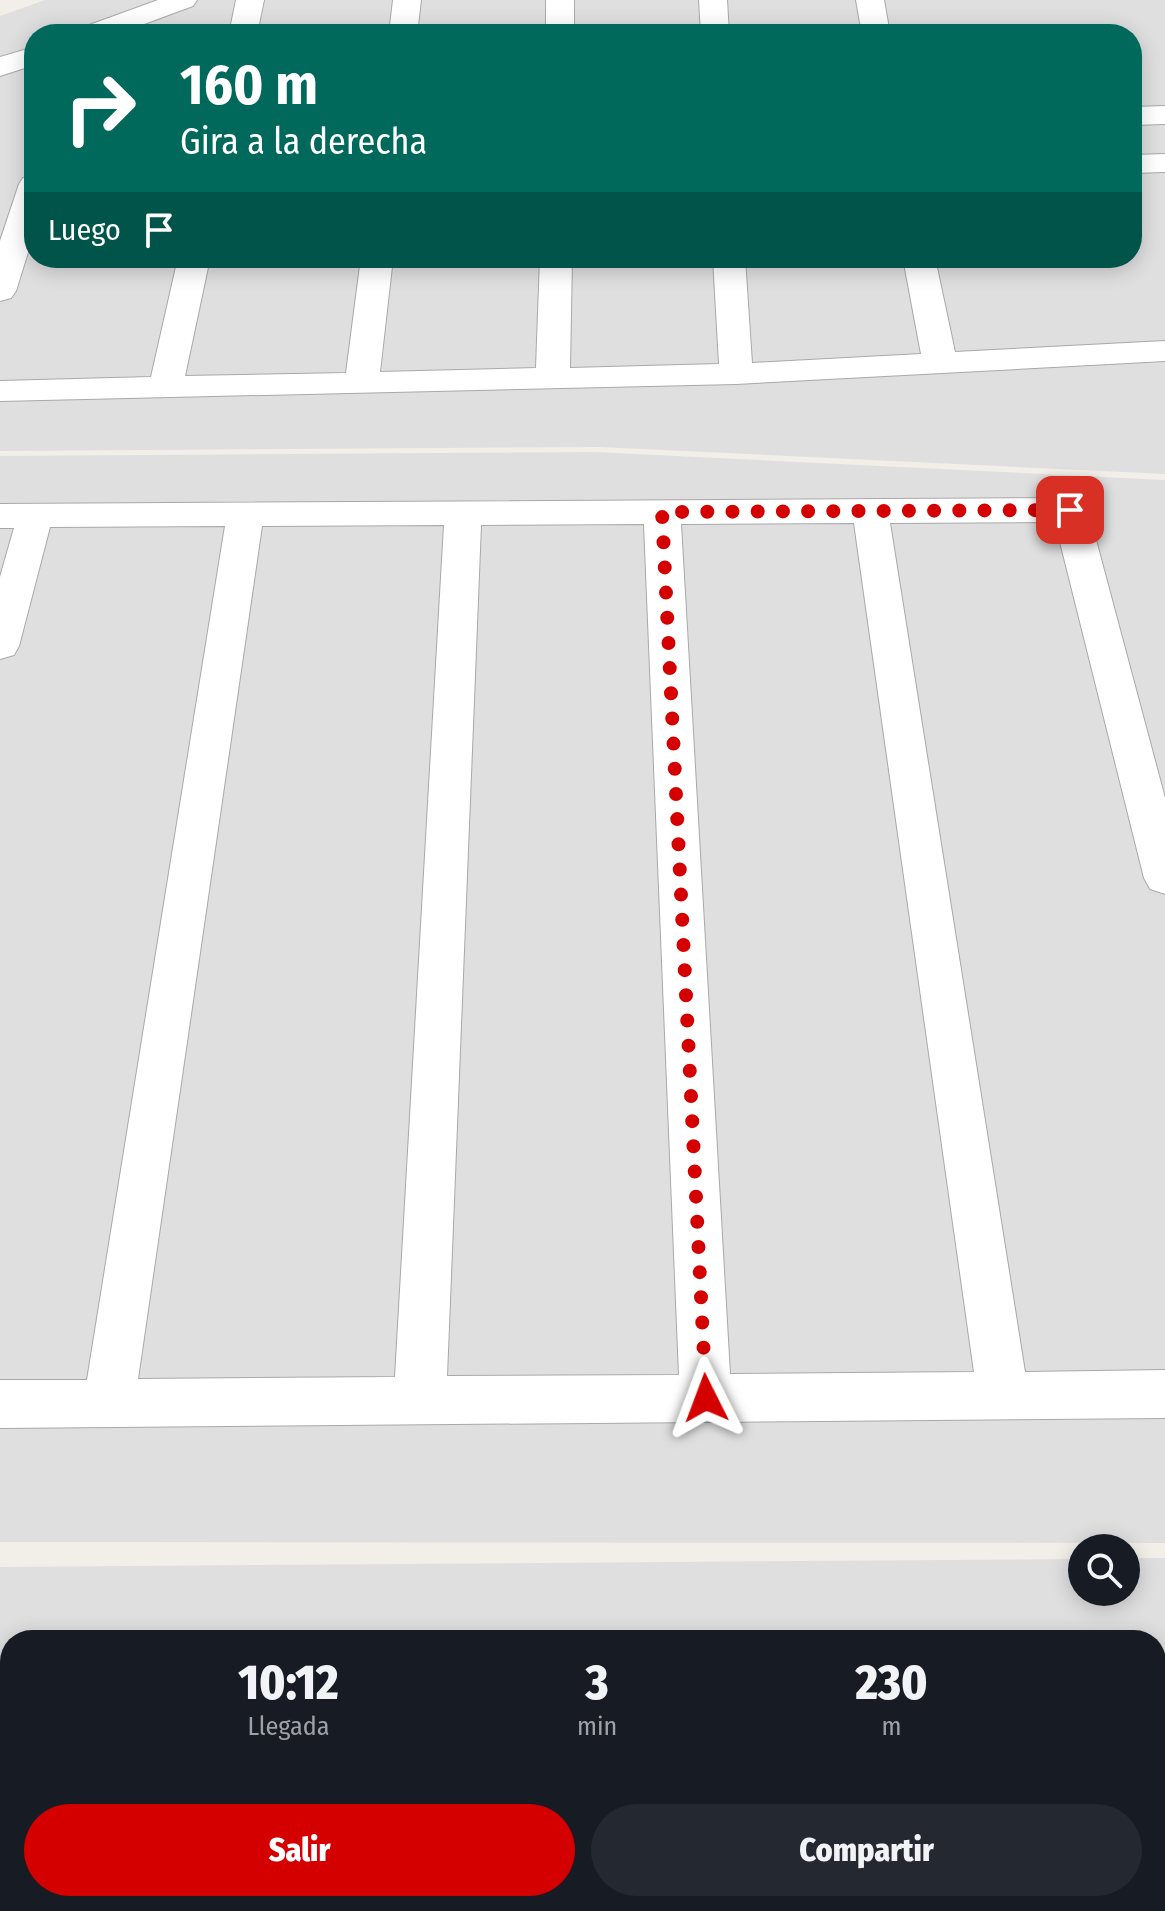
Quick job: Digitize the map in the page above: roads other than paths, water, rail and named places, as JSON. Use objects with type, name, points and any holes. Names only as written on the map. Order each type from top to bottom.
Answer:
[{"type":"street","points":[[118,24],[183,0]]},
{"type":"street","points":[[245,24],[250,0]]},
{"type":"street","points":[[404,24],[407,0]]},
{"type":"street","points":[[560,0],[560,24]]},
{"type":"street","points":[[713,0],[714,24]]},
{"type":"street","points":[[870,0],[874,24]]},
{"type":"street","points":[[0,67],[24,59]]},
{"type":"street","points":[[1142,164],[1165,163]]},
{"type":"street","points":[[0,291],[24,215]]},
{"type":"street","points":[[166,388],[192,268]]},
{"type":"street","points":[[362,383],[376,268]]},
{"type":"street","points":[[553,378],[556,268]]},
{"type":"street","points":[[730,268],[736,374]]},
{"type":"street","points":[[921,268],[940,363]]},
{"type":"street","points":[[0,391],[736,374],[1165,351]]},
{"type":"street","points":[[0,646],[17,516],[1070,510],[1154,792],[1165,878]]},
{"type":"street","points":[[870,511],[1003,1396]]},
{"type":"street","points":[[662,512],[706,1398]]},
{"type":"street","points":[[420,1401],[463,514]]},
{"type":"street","points":[[109,1403],[245,515]]},
{"type":"street","points":[[0,1404],[1165,1394]]}]
